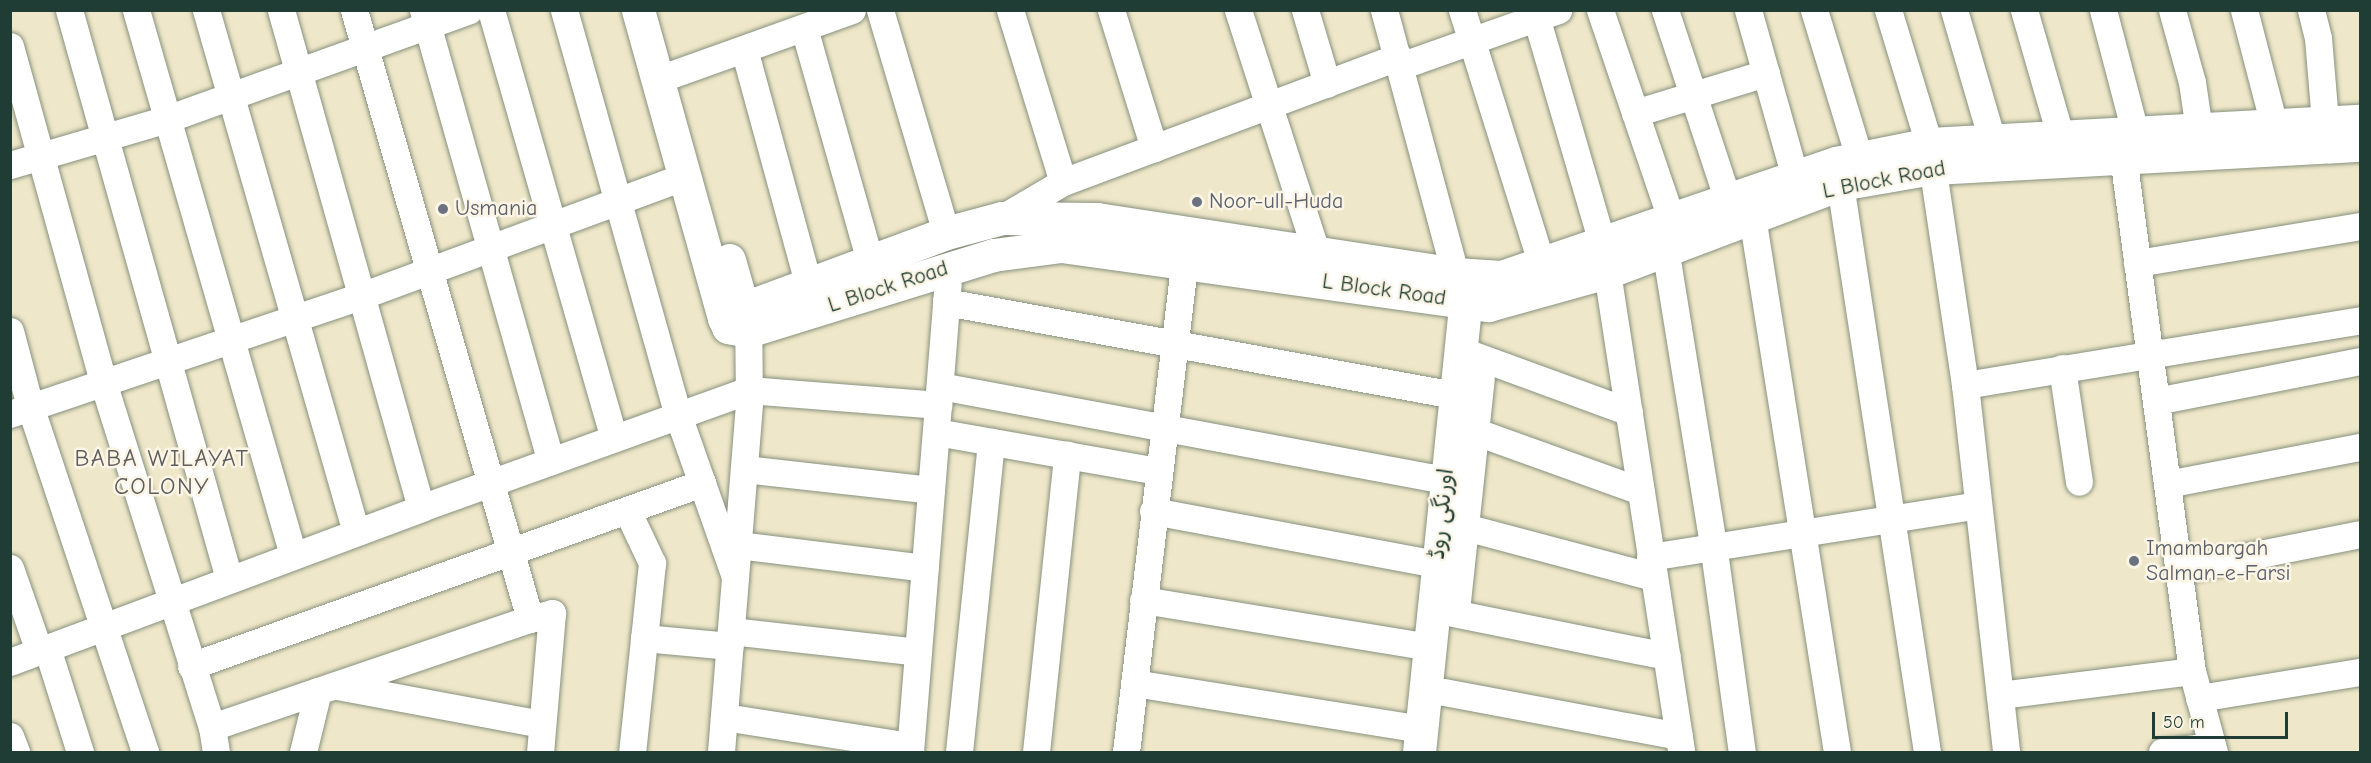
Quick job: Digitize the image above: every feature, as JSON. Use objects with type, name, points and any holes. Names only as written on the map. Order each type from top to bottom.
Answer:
[{"type":"main road","points":[[638,10],[728,327],[748,317],[740,298],[656,10]]},
{"type":"main road","name":"L Block Road","points":[[748,317],[993,255],[1061,246],[1184,263],[1473,286],[1604,257],[1740,208],[1840,184],[1992,140],[2060,135],[2129,144],[2199,130],[2361,121]]},
{"type":"main road","name":"L Block Road","points":[[1740,208],[1795,177],[1859,157],[1931,156],[2129,144],[2361,145]]},
{"type":"main road","name":"L Block Road","points":[[748,317],[809,286],[870,261],[946,233],[1002,218],[1097,219],[1316,252],[1473,286],[1542,266],[1604,257]]},
{"type":"main road","name":"اورنگی روڈ","points":[[1426,745],[1430,647],[1448,566],[1465,527],[1474,431],[1470,354],[1473,286]]},
{"type":"main road","name":"اورنگی روڈ","points":[[1426,745],[1444,692],[1453,613],[1448,566],[1445,480],[1454,395],[1470,354]]},
{"type":"street","points":[[69,10],[103,138],[229,579]]},
{"type":"street","points":[[136,10],[293,555]]},
{"type":"street","points":[[206,10],[356,531]]},
{"type":"street","points":[[281,10],[421,507]]},
{"type":"street","points":[[354,10],[427,271],[530,619]]},
{"type":"street","points":[[10,165],[167,119],[365,48],[425,18],[469,10]]},
{"type":"street","points":[[491,10],[550,225],[614,438]]},
{"type":"street","points":[[564,10],[678,415],[735,577]]},
{"type":"street","points":[[674,74],[852,10]]},
{"type":"street","points":[[880,10],[946,233]]},
{"type":"street","points":[[1010,10],[1063,182]]},
{"type":"street","points":[[1111,10],[1154,148]]},
{"type":"street","points":[[1238,10],[1267,106],[1316,252]]},
{"type":"street","points":[[1305,10],[1328,84]]},
{"type":"street","points":[[1384,10],[1473,286]]},
{"type":"street","points":[[1462,10],[1542,266]]},
{"type":"street","points":[[1600,10],[1635,113],[1668,234],[1742,753]]},
{"type":"street","points":[[1665,10],[1694,95],[1740,208],[1803,531],[1838,753]]},
{"type":"street","points":[[1748,10],[1795,177]]},
{"type":"street","points":[[1814,10],[1859,157]]},
{"type":"street","points":[[1888,10],[1931,156],[1965,385],[2006,753]]},
{"type":"street","points":[[1954,10],[1992,140]]},
{"type":"street","points":[[2024,10],[2060,135]]},
{"type":"street","points":[[2103,10],[2129,144],[2137,263],[2192,671],[2213,749],[2162,753]]},
{"type":"street","points":[[2172,10],[2192,82],[2199,130]]},
{"type":"street","points":[[2244,10],[2274,125]]},
{"type":"street","points":[[2311,10],[2318,38],[2325,122]]},
{"type":"street","points":[[1002,218],[1063,182],[1328,84],[1472,41],[1543,13],[1604,257],[1680,744],[1444,692]]},
{"type":"street","points":[[425,18],[551,461]]},
{"type":"street","points":[[804,28],[870,261]]},
{"type":"street","points":[[10,46],[103,382],[214,740],[326,688],[552,613],[540,753]]},
{"type":"street","points":[[744,49],[809,286]]},
{"type":"street","points":[[1635,113],[1766,73]]},
{"type":"street","points":[[20,410],[361,296],[685,176]]},
{"type":"street","points":[[1840,184],[1927,753]]},
{"type":"street","points":[[2137,263],[2361,226]]},
{"type":"street","points":[[1126,753],[1184,263]]},
{"type":"street","points":[[724,717],[910,749],[950,267]]},
{"type":"street","points":[[946,302],[1454,395]]},
{"type":"street","points":[[721,753],[749,390],[748,317]]},
{"type":"street","points":[[1965,385],[2361,320]]},
{"type":"street","points":[[10,331],[20,410],[101,626],[145,753]]},
{"type":"street","points":[[1470,354],[1629,412]]},
{"type":"street","points":[[2156,401],[2361,361]]},
{"type":"street","points":[[2062,368],[2079,482]]},
{"type":"street","points":[[10,662],[421,507],[749,390],[939,396],[1164,428],[1445,480]]},
{"type":"street","points":[[1474,431],[1641,491]]},
{"type":"street","points":[[936,432],[1158,471]]},
{"type":"street","points":[[959,753],[991,442]]},
{"type":"street","points":[[2167,484],[2361,447]]},
{"type":"street","points":[[1036,753],[1067,455]]},
{"type":"street","points":[[744,469],[931,490]]},
{"type":"street","points":[[191,666],[702,483]]},
{"type":"street","points":[[1465,527],[1652,567],[1713,544],[1978,505]]},
{"type":"street","points":[[627,510],[652,563],[632,753]]},
{"type":"street","points":[[1153,512],[1448,566]]},
{"type":"street","points":[[2179,570],[2361,534]]},
{"type":"street","points":[[738,545],[925,568]]},
{"type":"street","points":[[10,568],[43,650],[80,753]]},
{"type":"street","points":[[1143,600],[1430,647]]},
{"type":"street","points":[[1453,613],[1667,656]]},
{"type":"street","points":[[644,638],[730,638],[918,652]]},
{"type":"street","points":[[2000,695],[2192,671]]},
{"type":"street","points":[[2199,698],[2361,672]]},
{"type":"street","points":[[1134,683],[1426,745]]},
{"type":"street","points":[[326,688],[543,724]]},
{"type":"street","points":[[303,753],[326,688]]},
{"type":"street","points":[[10,736],[16,753]]},
{"type":"place","name":"Noor-ull-Huda","points":[[1197,202]]},
{"type":"place","name":"Usmania","points":[[443,209]]},
{"type":"place","name":"Imambargah Salman-e-Farsi","points":[[2134,561]]},
{"type":"district","name":"BABA WILAYAT COLONY","points":[[162,473]]}]
